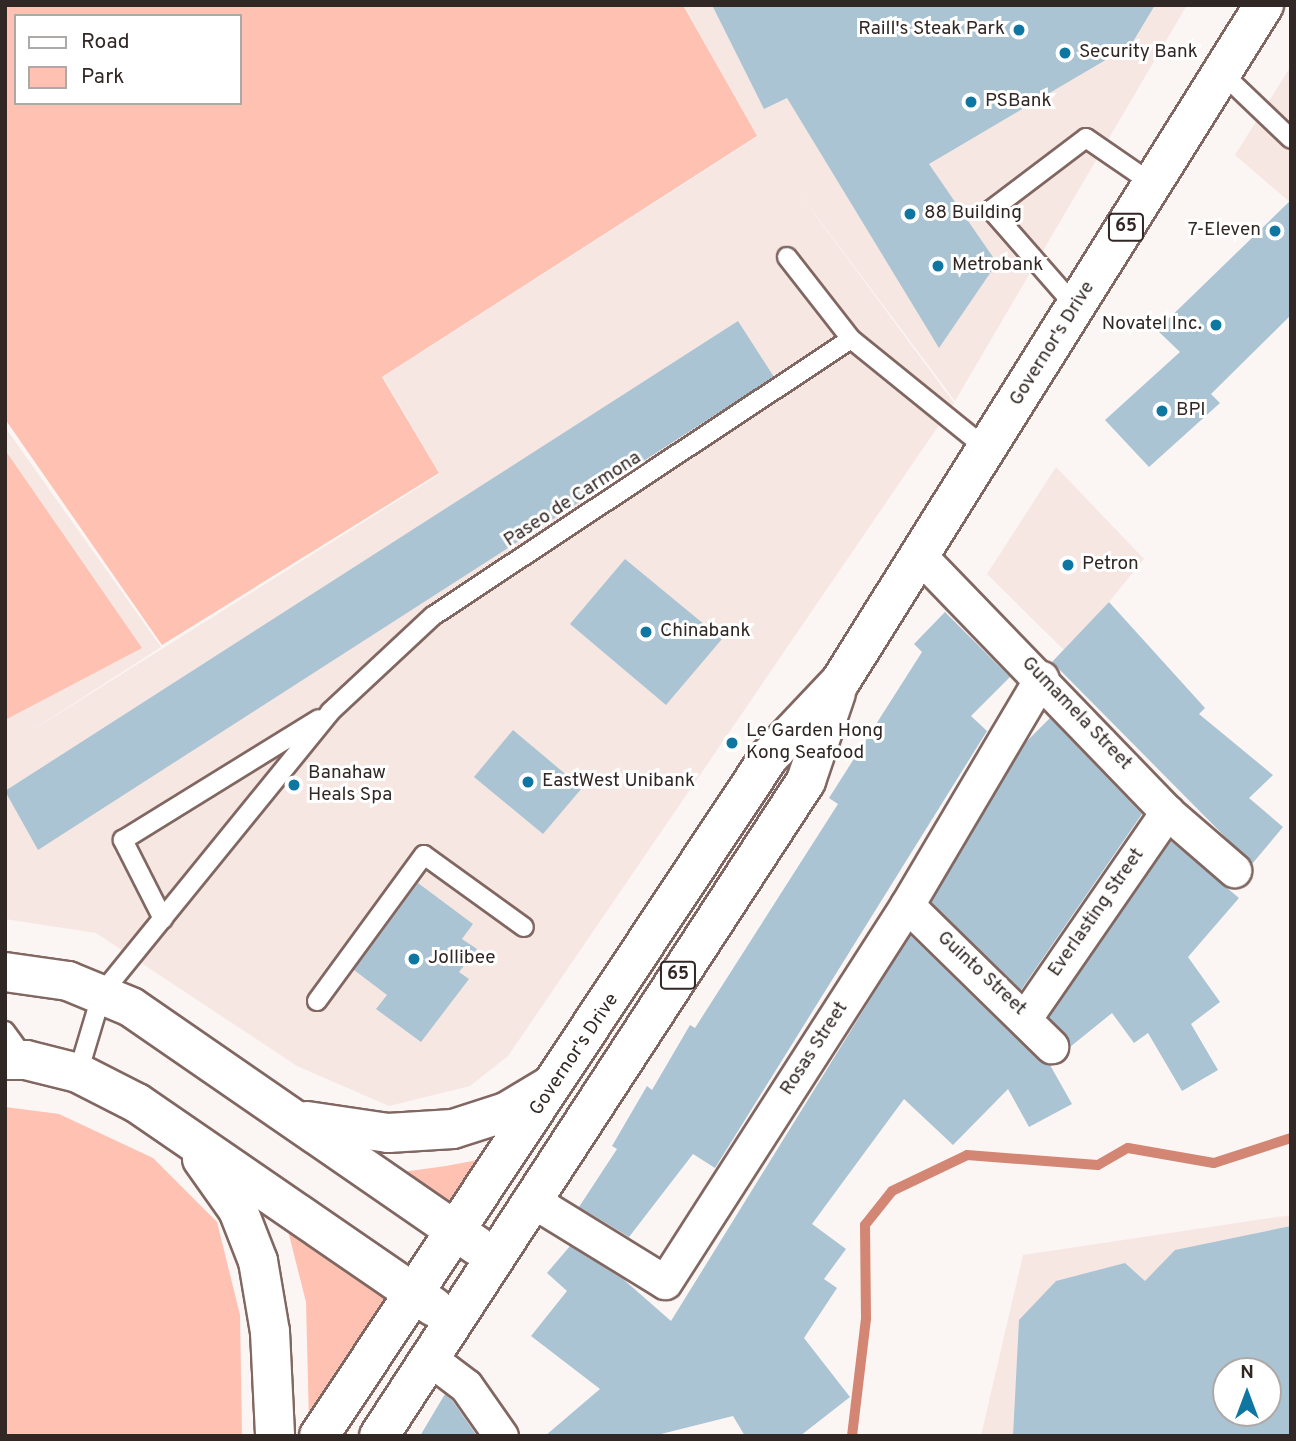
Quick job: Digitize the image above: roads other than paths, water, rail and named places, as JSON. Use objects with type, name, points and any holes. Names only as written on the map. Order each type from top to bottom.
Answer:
[{"type":"highway","name":"Governor's Drive","points":[[319,1436],[558,1080],[769,757],[840,682],[1264,5]]},
{"type":"highway","name":"Governor's Drive","points":[[379,1436],[530,1199],[806,781],[840,682]]},
{"type":"highway","points":[[5,972],[102,993],[157,1022],[493,1257]]},
{"type":"highway","points":[[12,1050],[78,1073],[181,1132],[453,1320]]},
{"type":"highway","points":[[295,1119],[388,1133],[453,1129],[506,1112],[558,1080]]},
{"type":"highway","points":[[181,1132],[233,1202],[258,1261],[270,1332],[275,1436]]},
{"type":"street","name":"Gumamela Street","points":[[919,555],[1041,678],[1167,812],[1234,870]]},
{"type":"street","name":"Rosas Street","points":[[530,1199],[665,1282],[907,905],[1041,678]]},
{"type":"street","name":"Everlasting Street","points":[[1027,1015],[1167,812]]},
{"type":"street","name":"Guinto Street","points":[[907,905],[1027,1015],[1051,1046]]},
{"type":"street","points":[[429,1358],[466,1386],[501,1436]]},
{"type":"lane","points":[[1222,72],[1291,139]]},
{"type":"lane","points":[[1076,307],[992,210],[1086,138],[1153,184]]},
{"type":"lane","points":[[788,257],[851,340],[987,449]]},
{"type":"lane","name":"Paseo de Carmona","points":[[102,993],[330,712],[433,616],[851,340]]},
{"type":"lane","name":"Paseo de Carmona","points":[[163,919],[123,841],[330,712]]},
{"type":"lane","points":[[317,1001],[424,855],[524,927]]},
{"type":"lane","points":[[78,1073],[102,993]]},
{"type":"waterway","points":[[852,1436],[866,1319],[865,1225],[892,1191],[967,1155],[1098,1165],[1128,1148],[1214,1163],[1291,1138]]},
{"type":"place","name":"Raill's Steak Park","points":[[1019,30]]},
{"type":"place","name":"Security Bank","points":[[1065,53]]},
{"type":"place","name":"PSBank","points":[[971,102]]},
{"type":"place","name":"88 Building","points":[[910,214]]},
{"type":"place","name":"7-Eleven","points":[[1275,231]]},
{"type":"place","name":"Metrobank","points":[[938,266]]},
{"type":"place","name":"Novatel Inc.","points":[[1216,325]]},
{"type":"place","name":"BPI","points":[[1162,411]]},
{"type":"place","name":"Petron","points":[[1068,565]]},
{"type":"place","name":"Chinabank","points":[[646,632]]},
{"type":"place","name":"Le Garden Hong Kong Seafood","points":[[732,743]]},
{"type":"place","name":"EastWest Unibank","points":[[528,782]]},
{"type":"place","name":"Banahaw Heals Spa","points":[[294,785]]},
{"type":"place","name":"Jollibee","points":[[414,959]]}]
